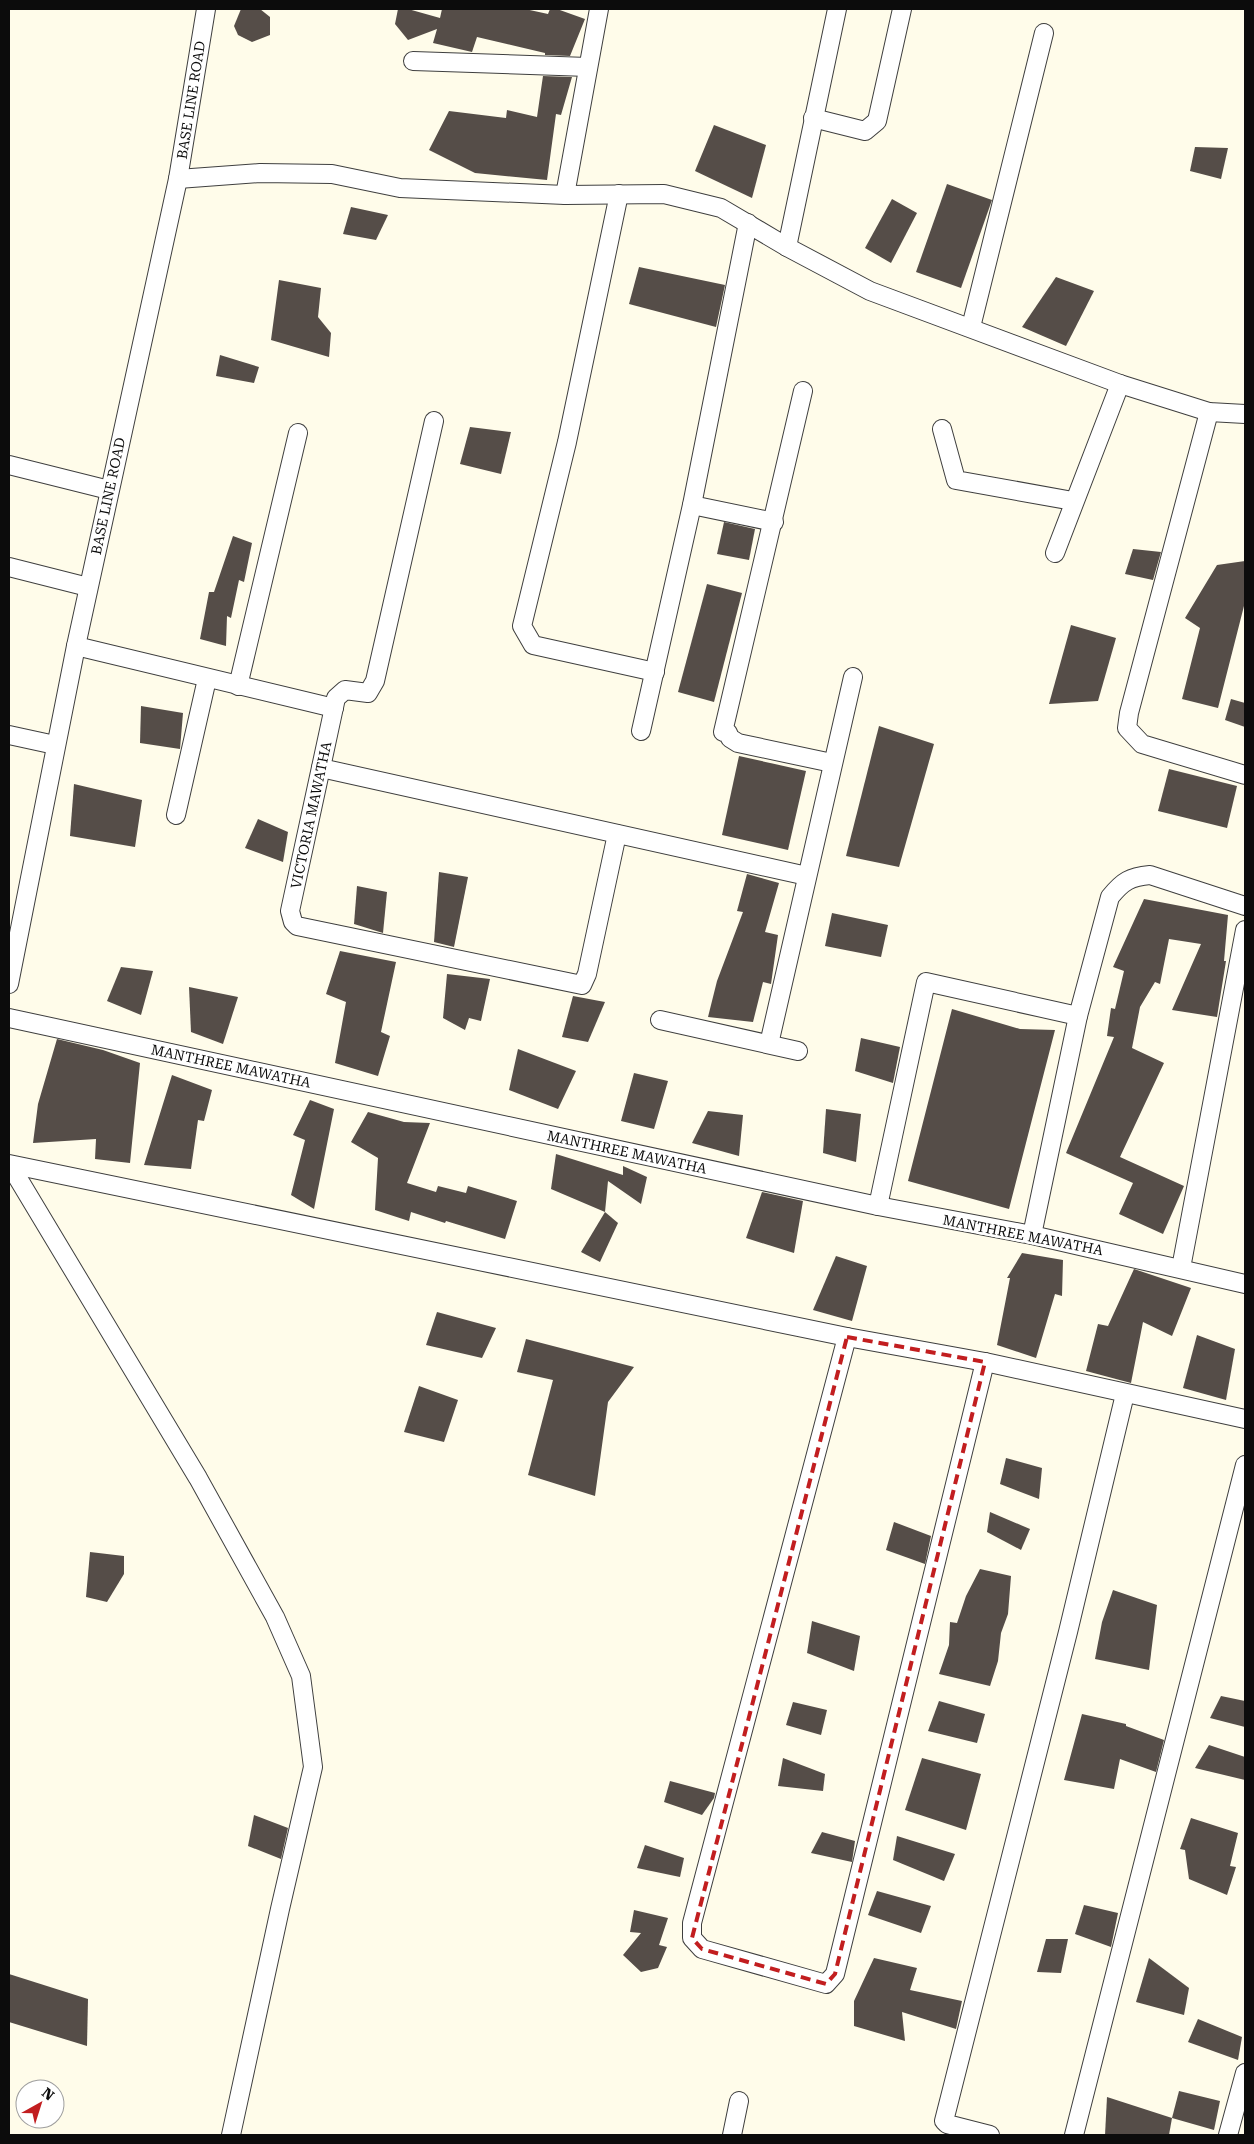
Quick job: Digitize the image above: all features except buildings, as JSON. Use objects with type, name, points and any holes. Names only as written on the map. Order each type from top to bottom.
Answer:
[{"type":"street","name":"BASE LINE ROAD","points":[[9,984],[55,745],[88,587],[178,179],[206,9]]},
{"type":"street","points":[[565,195],[599,9]]},
{"type":"street","points":[[787,247],[837,9]]},
{"type":"street","points":[[813,118],[865,131],[877,121],[902,9]]},
{"type":"street","points":[[971,327],[1044,33]]},
{"type":"street","points":[[413,60],[588,67]]},
{"type":"street","points":[[178,179],[260,173],[332,174],[400,188],[565,195],[664,194],[721,208],[787,247],[870,291],[1120,384],[1210,412],[1245,414]]},
{"type":"street","points":[[619,194],[567,442],[522,626],[533,646],[655,672]]},
{"type":"street","points":[[641,731],[692,505],[748,223]]},
{"type":"street","points":[[1055,552],[1073,501],[1120,384]]},
{"type":"street","points":[[804,391],[723,732],[728,733],[730,738],[738,743],[832,762]]},
{"type":"street","points":[[1210,412],[1129,713],[1127,728],[1142,744],[1245,775]]},
{"type":"street","points":[[76,646],[334,708],[336,698],[345,690],[368,692],[375,681],[434,421]]},
{"type":"street","points":[[942,429],[956,480],[1073,501]]},
{"type":"street","points":[[238,686],[298,433]]},
{"type":"street","points":[[9,465],[109,490]]},
{"type":"street","points":[[692,505],[774,522]]},
{"type":"street","points":[[9,567],[88,587]]},
{"type":"street","points":[[769,1044],[832,762],[853,677]]},
{"type":"street","points":[[176,815],[207,679]]},
{"type":"street","name":"VICTORIA MAWATHA","points":[[334,708],[290,911],[293,922],[297,926],[582,985],[587,974],[616,834]]},
{"type":"street","points":[[9,735],[55,745]]},
{"type":"street","points":[[321,768],[807,876]]},
{"type":"street","points":[[1032,1235],[1078,1016],[1110,897],[1121,883],[1136,876],[1150,875],[1245,906]]},
{"type":"street","points":[[1181,1268],[1245,930]]},
{"type":"street","points":[[878,1206],[926,982],[1078,1016]]},
{"type":"street","name":"MANTHREE MAWATHA","points":[[9,1018],[878,1206],[1032,1235],[1245,1284]]},
{"type":"street","points":[[660,1020],[798,1051]]},
{"type":"street","points":[[10,1164],[847,1337],[985,1362],[1245,1419]]},
{"type":"street","points":[[10,1164],[198,1478],[275,1617],[301,1676],[313,1767],[231,2135]]},
{"type":"street","points":[[847,1337],[692,1923],[692,1938],[702,1949],[826,1984],[835,1974],[985,1362]]},
{"type":"street","points":[[990,2135],[947,2124],[944,2121],[1068,1632],[1125,1394]]},
{"type":"street","points":[[1074,2135],[1245,1465]]},
{"type":"street","points":[[1228,2135],[1241,2107],[1245,2073]]},
{"type":"street","points":[[732,2135],[739,2101]]},
{"type":"highlighted area","points":[[847,1337],[985,1362],[835,1974],[826,1984],[702,1949],[692,1938]]}]
